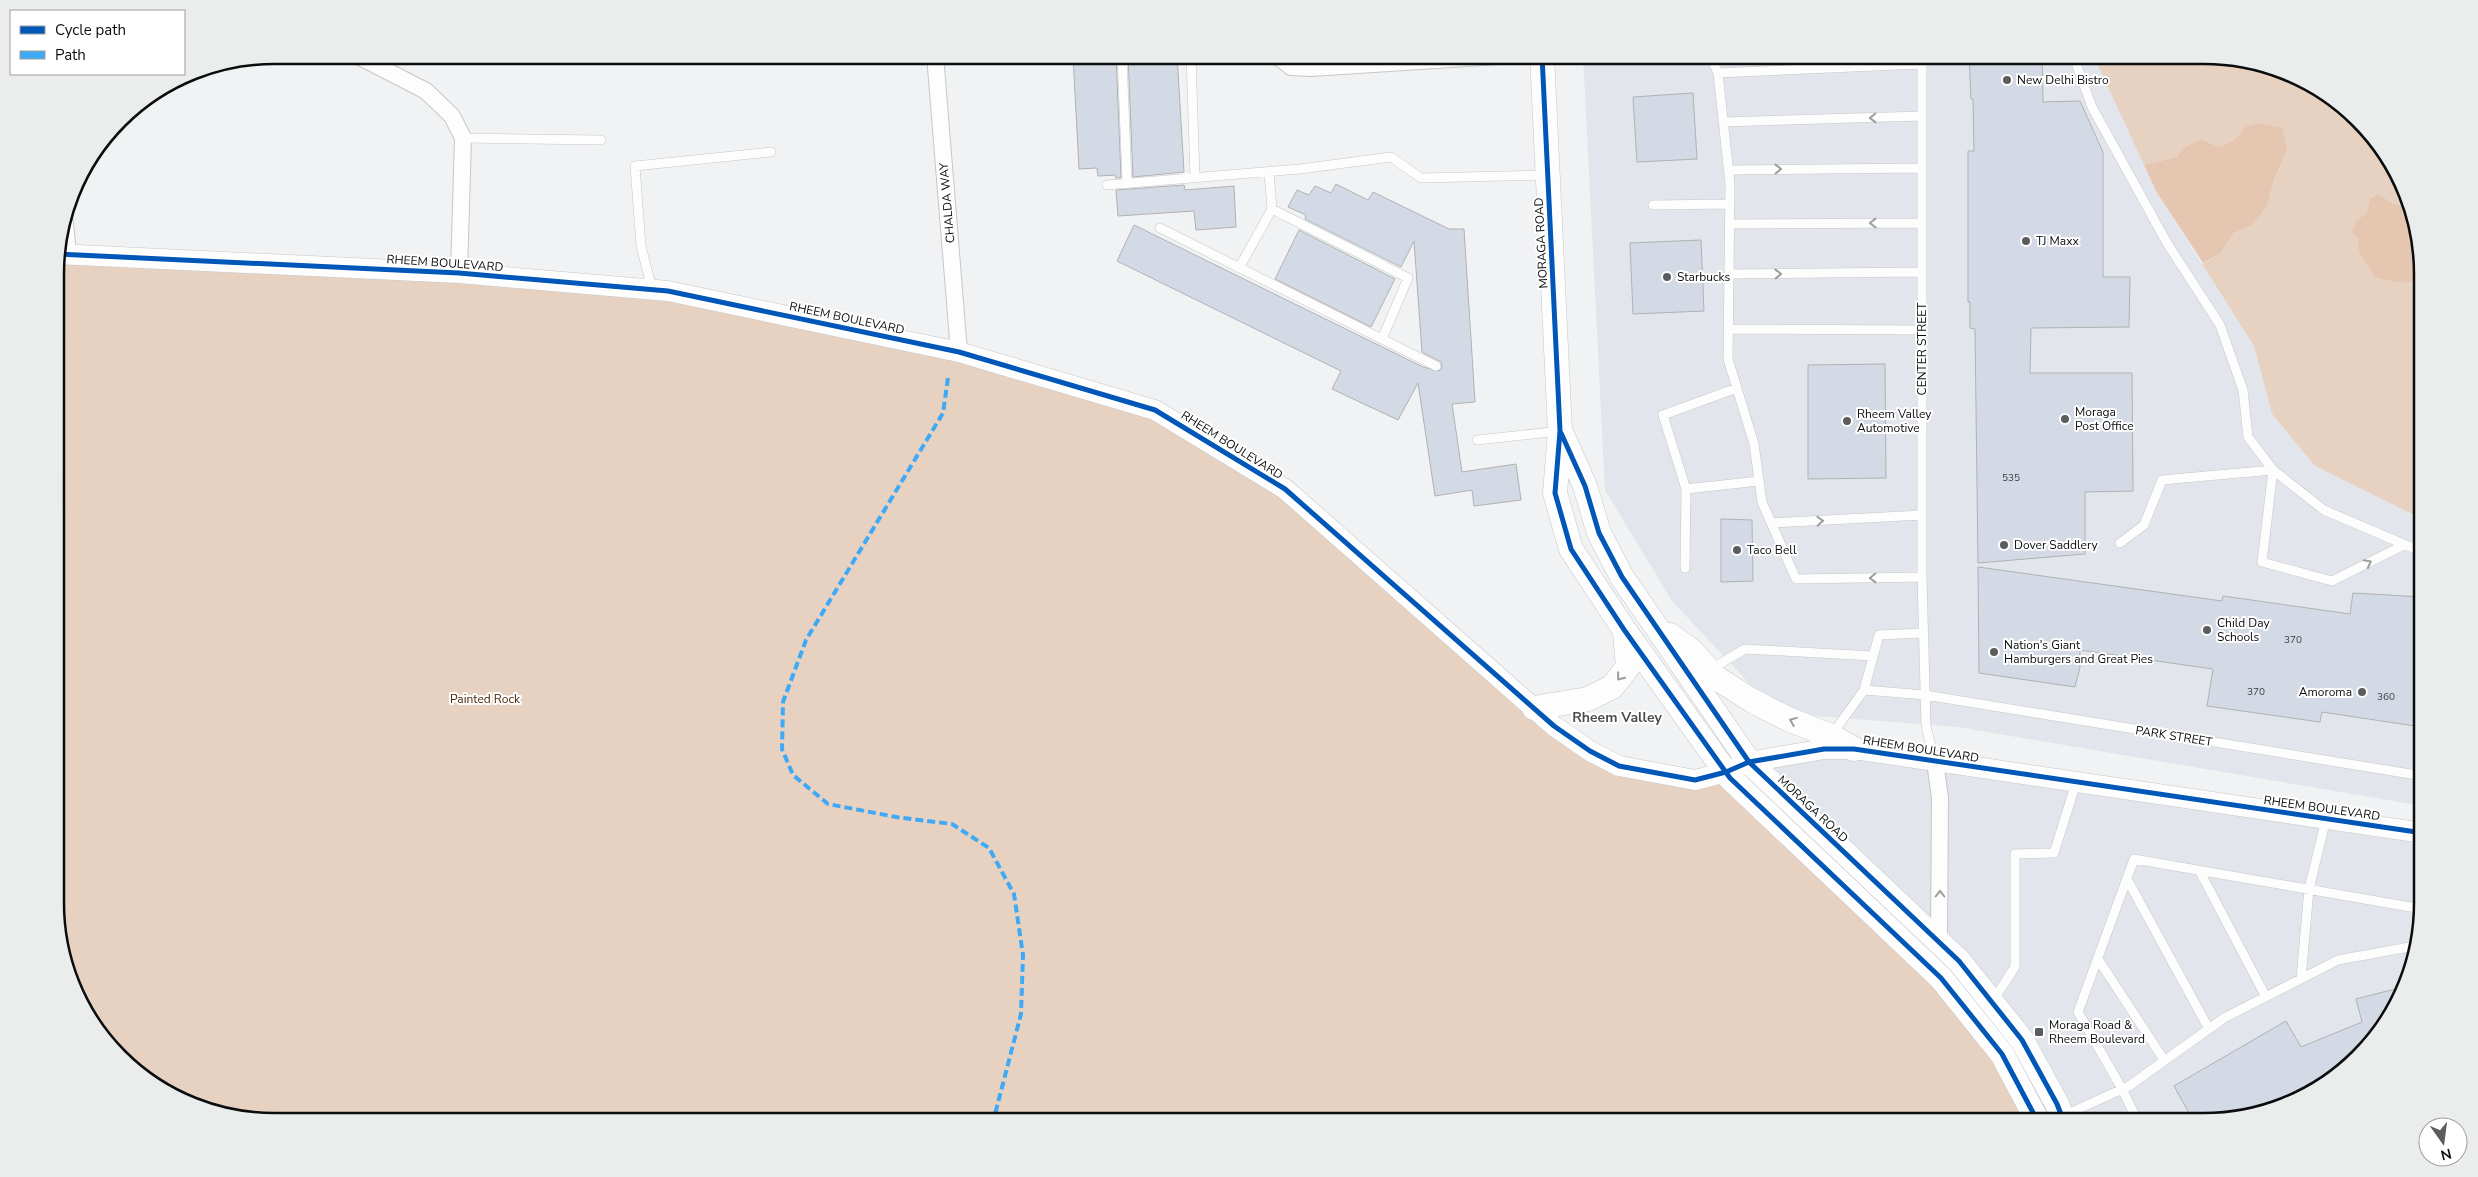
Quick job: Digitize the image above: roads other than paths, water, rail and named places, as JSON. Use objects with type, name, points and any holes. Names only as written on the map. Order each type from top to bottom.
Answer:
[{"type":"main road","name":"MORAGA ROAD","points":[[1542,64],[1560,431],[1555,493],[1572,549],[1625,631],[1726,772],[1942,978],[2046,1113]]},
{"type":"main road","name":"MORAGA ROAD","points":[[1560,431],[1585,486],[1599,533],[1622,577],[1749,762],[1960,962],[2022,1040],[2048,1113]]},
{"type":"main road","points":[[1652,622],[1692,651],[1715,677],[1762,706],[1788,719],[1831,736],[1854,749]]},
{"type":"main road","points":[[1534,708],[1588,699],[1612,687],[1628,667],[1625,631]]},
{"type":"street","points":[[374,64],[426,91],[452,116],[463,138],[459,273]]},
{"type":"street","name":"CHALDA WAY","points":[[936,64],[959,352]]},
{"type":"street","points":[[1287,64],[1291,67],[1311,68],[1363,64]]},
{"type":"street","name":"RHEEM BOULEVARD","points":[[65,254],[459,273],[652,289],[959,352],[1155,410],[1276,484],[1554,726],[1590,751],[1619,766],[1695,780],[1726,772],[1749,762],[1824,748],[1854,749],[2414,832]]},
{"type":"street","points":[[1935,762],[1940,798],[1940,943]]},
{"type":"lane","points":[[1122,64],[1127,184]]},
{"type":"lane","points":[[1191,64],[1195,178]]},
{"type":"lane","points":[[1714,64],[1718,72],[1729,170],[1728,360],[1754,444],[1762,502],[1796,578],[1922,577]]},
{"type":"lane","points":[[1718,72],[1854,64]]},
{"type":"lane","name":"CENTER STREET","points":[[1922,64],[1923,633],[1926,726],[1935,762]]},
{"type":"lane","points":[[2077,64],[2092,108],[2167,243],[2220,325],[2243,390],[2248,438],[2273,470],[2324,510],[2414,549]]},
{"type":"lane","points":[[1723,122],[1922,116]]},
{"type":"lane","points":[[463,138],[601,140]]},
{"type":"lane","points":[[652,289],[641,246],[635,166],[771,152]]},
{"type":"lane","points":[[1107,185],[1269,172],[1391,157],[1421,178],[1547,175]]},
{"type":"lane","points":[[1729,170],[1922,168]]},
{"type":"lane","points":[[1240,268],[1272,209],[1269,172]]},
{"type":"lane","points":[[1653,205],[1730,204]]},
{"type":"lane","points":[[1272,209],[1408,278],[1382,339]]},
{"type":"lane","points":[[1730,224],[1922,223]]},
{"type":"lane","points":[[1160,228],[1436,366]]},
{"type":"lane","points":[[1729,274],[1922,272]]},
{"type":"lane","points":[[1728,329],[1922,330]]},
{"type":"lane","points":[[1685,568],[1686,489],[1663,415],[1737,388]]},
{"type":"lane","points":[[1476,440],[1560,431]]},
{"type":"lane","points":[[2120,543],[2144,525],[2162,480],[2273,470]]},
{"type":"lane","points":[[2273,470],[2262,562],[2332,581],[2404,545]]},
{"type":"lane","points":[[1686,489],[1759,481]]},
{"type":"lane","points":[[1771,523],[1922,515]]},
{"type":"lane","points":[[1831,736],[1864,690],[1879,635],[1923,633]]},
{"type":"lane","points":[[1709,670],[1745,649],[1873,656]]},
{"type":"lane","name":"PARK STREET","points":[[1864,690],[1926,695],[2414,775]]},
{"type":"lane","points":[[1992,1002],[2015,967],[2015,854],[2054,853],[2076,783]]},
{"type":"lane","points":[[2301,979],[2309,889],[2326,819]]},
{"type":"lane","points":[[2134,1113],[2078,1012],[2134,860],[2414,908]]},
{"type":"lane","points":[[2199,870],[2266,997]]},
{"type":"lane","points":[[2127,879],[2209,1029]]},
{"type":"lane","points":[[2067,1113],[2122,1089],[2224,1018],[2338,960],[2409,947]]},
{"type":"lane","points":[[2098,959],[2164,1060]]},
{"type":"place","name":"New Delhi Bistro","points":[[2007,80]]},
{"type":"place","name":"TJ Maxx","points":[[2026,241]]},
{"type":"place","name":"Starbucks","points":[[1667,277]]},
{"type":"place","name":"Moraga Post Office","points":[[2065,419]]},
{"type":"place","name":"Rheem Valley Automotive","points":[[1847,421]]},
{"type":"place","name":"Dover Saddlery","points":[[2004,545]]},
{"type":"place","name":"Taco Bell","points":[[1737,550]]},
{"type":"place","name":"Child Day Schools","points":[[2207,630]]},
{"type":"place","name":"Nation's Giant Hamburgers and Great Pies","points":[[1994,652]]},
{"type":"place","name":"Amoroma","points":[[2362,692]]},
{"type":"place","name":"Moraga Road & Rheem Boulevard","points":[[2039,1032]]},
{"type":"district","name":"Rheem Valley","points":[[1617,717]]},
{"type":"park label","name":"Painted Rock","points":[[485,699]]}]
